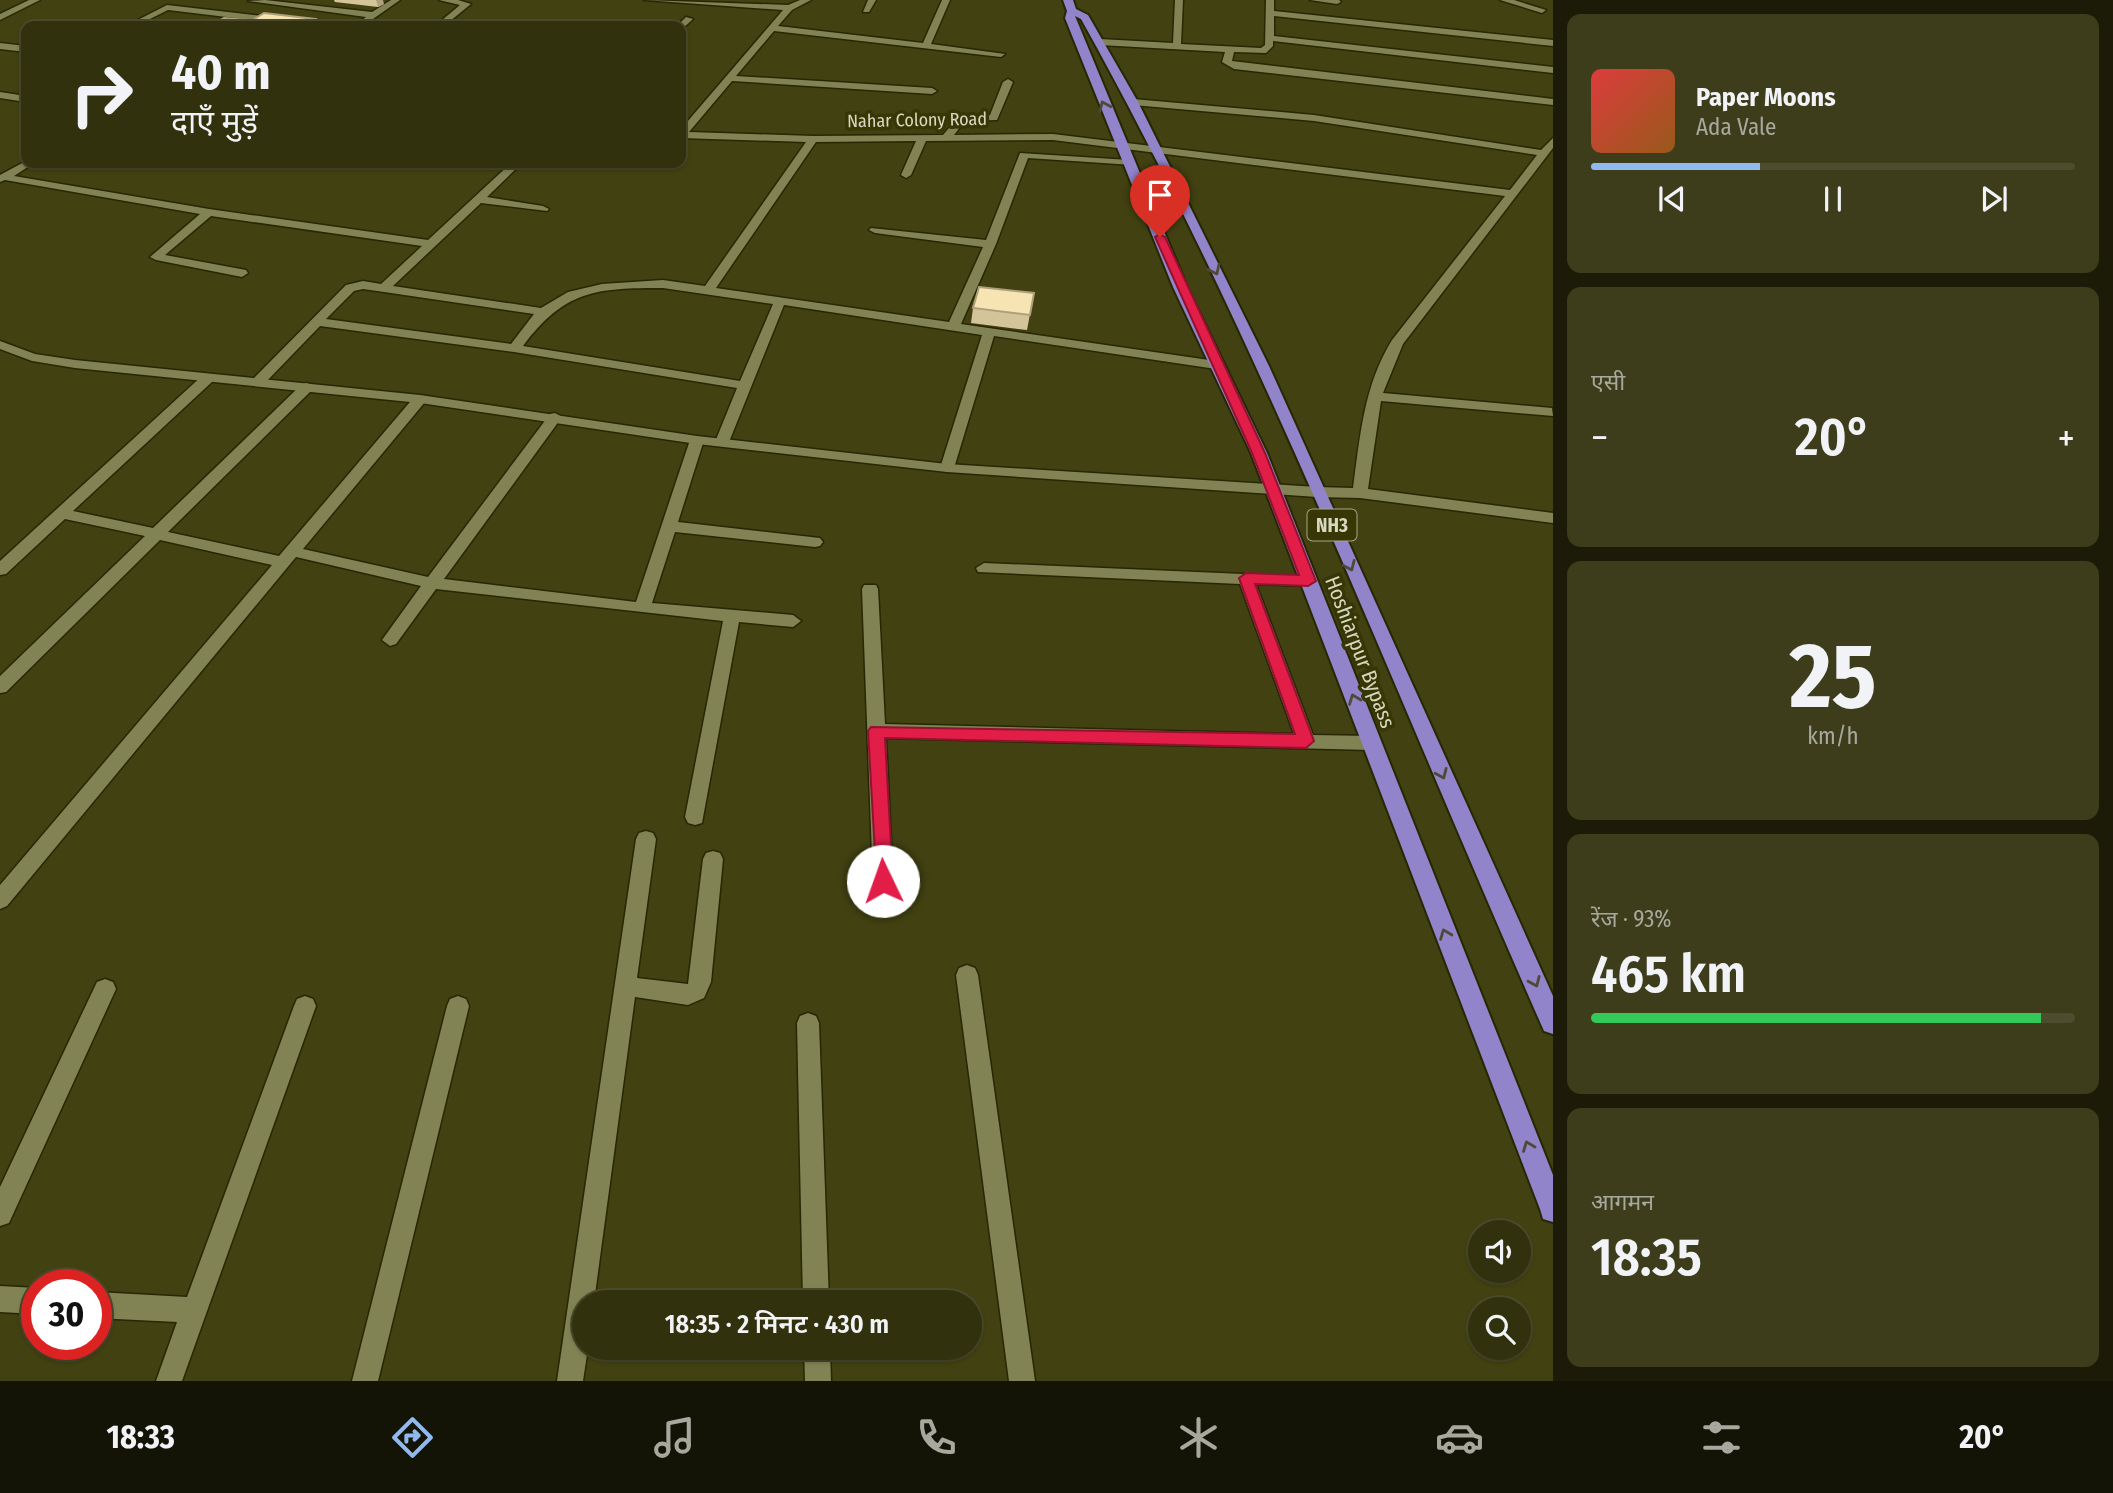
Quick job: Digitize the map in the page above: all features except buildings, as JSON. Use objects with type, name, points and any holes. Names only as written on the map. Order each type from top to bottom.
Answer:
[{"type":"highway","name":"NH3","points":[[1070,5],[1084,17],[1133,102],[1262,366],[1553,1023]]},
{"type":"highway","name":"Hoshiarpur Bypass","points":[[1070,5],[1070,18],[1129,163],[1216,365],[1274,490],[1553,1209]]},
{"type":"street","points":[[0,17],[36,0]]},
{"type":"street","points":[[140,21],[180,0]]},
{"type":"street","points":[[381,0],[394,1]]},
{"type":"street","points":[[443,0],[467,4],[445,21]]},
{"type":"street","points":[[648,0],[760,3],[789,8]]},
{"type":"street","points":[[686,129],[789,8],[807,0]]},
{"type":"street","points":[[866,10],[872,0]]},
{"type":"street","points":[[926,46],[946,0]]},
{"type":"street","points":[[1177,45],[1179,0]]},
{"type":"street","points":[[1100,42],[1263,51],[1269,46],[1271,38],[1270,0]]},
{"type":"street","points":[[1314,0],[1337,1],[1339,19]]},
{"type":"street","points":[[1504,0],[1542,10]]},
{"type":"street","points":[[252,1],[373,15]]},
{"type":"street","points":[[365,21],[394,1]]},
{"type":"street","points":[[167,7],[281,21]]},
{"type":"street","points":[[1269,13],[1553,43]]},
{"type":"street","points":[[686,22],[689,19]]},
{"type":"street","points":[[771,28],[1001,54]]},
{"type":"street","points":[[1413,28],[1418,54]]},
{"type":"street","points":[[1271,38],[1553,70]]},
{"type":"street","points":[[0,46],[21,48]]},
{"type":"street","points":[[1230,49],[1227,62],[1234,66],[1553,102]]},
{"type":"street","points":[[731,78],[932,91]]},
{"type":"street","points":[[947,137],[962,118],[994,118],[1008,82]]},
{"type":"street","points":[[0,95],[21,98]]},
{"type":"street","points":[[1133,102],[1314,118],[1543,153]]},
{"type":"street","name":"Nahar Colony Road","points":[[686,135],[813,139],[1036,136],[1121,143],[1511,193]]},
{"type":"street","points":[[906,175],[923,137]]},
{"type":"street","points":[[709,289],[813,139]]},
{"type":"street","points":[[1360,493],[1374,396],[1379,377],[1397,342],[1553,141]]},
{"type":"street","points":[[953,327],[990,244],[1024,155],[1129,163]]},
{"type":"street","points":[[2,178],[21,167]]},
{"type":"street","points":[[384,288],[512,168]]},
{"type":"street","points":[[2,178],[430,244]]},
{"type":"street","points":[[479,199],[544,209]]},
{"type":"street","points":[[209,212],[156,257],[242,273]]},
{"type":"street","points":[[875,230],[990,244]]},
{"type":"street","points":[[514,348],[543,312],[566,298],[614,286],[663,285],[709,289],[1216,365]]},
{"type":"street","points":[[258,382],[353,286],[384,288],[543,312]]},
{"type":"street","points":[[722,442],[780,301]]},
{"type":"street","points":[[317,322],[514,348],[747,386]]},
{"type":"street","points":[[947,468],[989,333]]},
{"type":"street","points":[[0,345],[32,357],[75,365],[420,399],[697,440],[947,468],[1274,490],[1360,493],[1552,519]]},
{"type":"street","points":[[0,570],[208,378]]},
{"type":"street","points":[[0,687],[307,387]]},
{"type":"street","points":[[1374,396],[1553,411]]},
{"type":"street","points":[[0,900],[420,399]]},
{"type":"street","points":[[390,640],[555,417]]},
{"type":"street","points":[[642,608],[697,440]]},
{"type":"street","points":[[62,513],[154,534],[433,583],[642,608],[793,621]]},
{"type":"street","points":[[668,526],[815,542]]},
{"type":"street","points":[[984,568],[1308,581]]},
{"type":"street","points":[[1246,578],[1306,741]]},
{"type":"street","points":[[870,589],[883,881]]},
{"type":"street","points":[[695,817],[732,615]]},
{"type":"street","points":[[877,731],[1371,743]]},
{"type":"street","points":[[570,1381],[646,839]]},
{"type":"street","points":[[626,986],[688,995],[696,991],[700,982],[713,859]]},
{"type":"street","points":[[967,975],[1022,1381]]},
{"type":"street","points":[[0,1214],[106,989]]},
{"type":"street","points":[[169,1381],[305,1006]]},
{"type":"street","points":[[365,1381],[458,1006]]},
{"type":"street","points":[[808,1023],[816,1290]]},
{"type":"street","points":[[0,1299],[21,1300]]},
{"type":"street","points":[[112,1306],[195,1310]]},
{"type":"street","points":[[817,1360],[818,1381]]},
{"type":"route","points":[[883,881],[877,731],[1306,741],[1246,578],[1308,581],[1259,453],[1216,365],[1160,237]]}]
